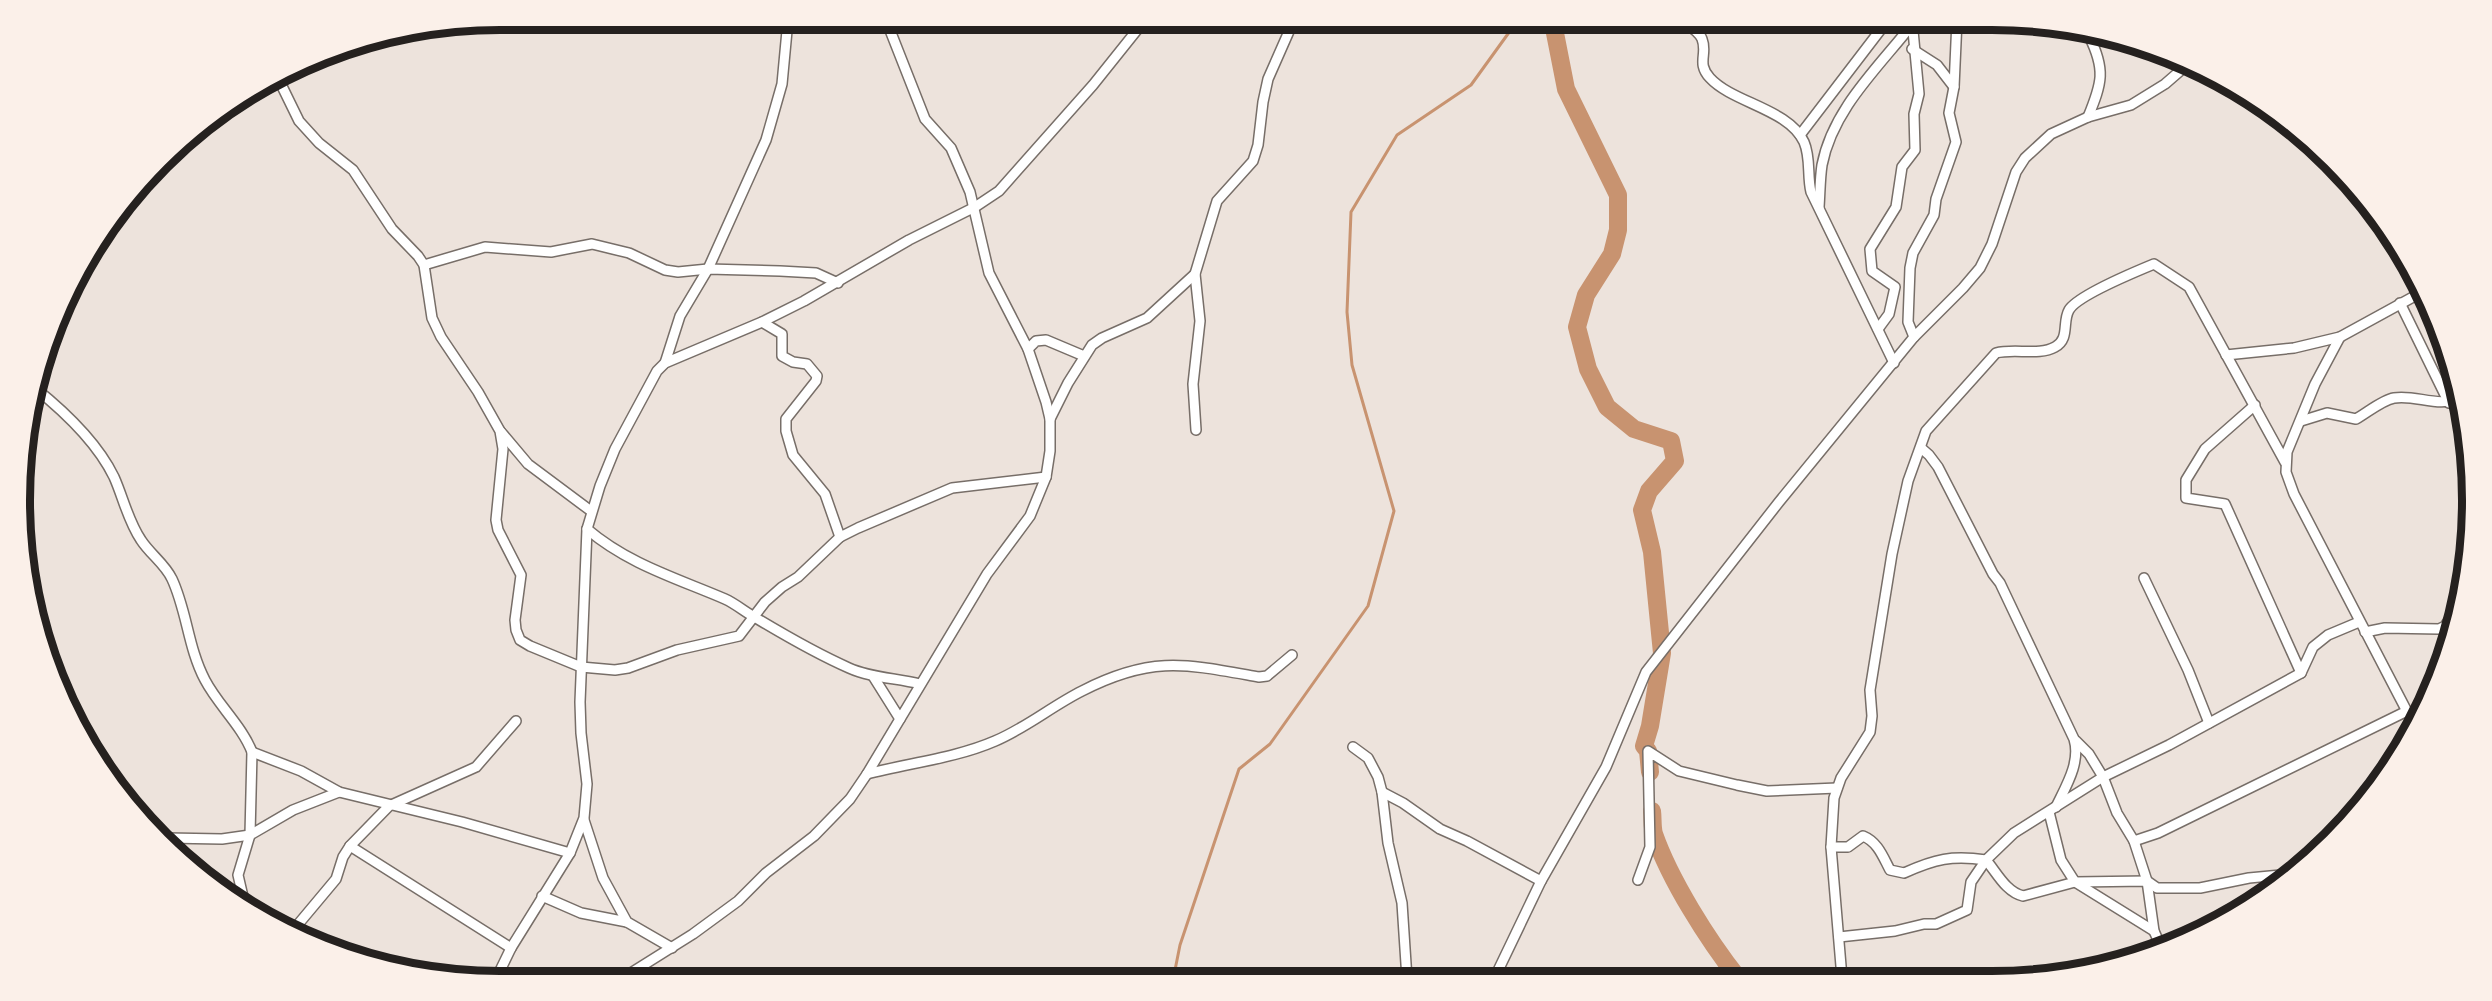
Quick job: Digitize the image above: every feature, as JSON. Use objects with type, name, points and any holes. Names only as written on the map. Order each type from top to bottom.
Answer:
[{"type":"street","points":[[665,363],[680,316],[708,269],[766,140],[782,84],[787,30]]},
{"type":"street","points":[[639,971],[738,901],[766,873],[814,836],[850,799],[987,574],[1030,516],[1046,477],[1050,451],[1050,419],[1028,349],[989,273],[975,207],[951,148],[925,119],[890,30]]},
{"type":"street","points":[[500,971],[511,948],[570,853],[584,818],[587,784],[581,733],[581,668],[586,529],[615,449],[657,371],[665,363],[762,322],[838,283],[909,240],[975,207],[1006,185],[1093,86],[1137,30]]},
{"type":"street","points":[[1196,430],[1193,384],[1200,321],[1195,274],[1217,201],[1253,161],[1258,145],[1268,79],[1290,30]]},
{"type":"street","points":[[1693,30],[1702,38],[1704,45],[1702,63],[1712,80],[1729,92],[1783,121],[1800,135],[1807,153],[1811,192],[1894,363]]},
{"type":"street","points":[[1800,135],[1880,30]]},
{"type":"street","points":[[1819,207],[1822,165],[1831,135],[1853,96],[1907,30]]},
{"type":"street","points":[[1878,329],[1889,314],[1895,287],[1872,271],[1870,249],[1896,207],[1902,167],[1915,150],[1914,114],[1918,94],[1913,30]]},
{"type":"street","points":[[1914,337],[1908,322],[1910,268],[1913,253],[1934,215],[1936,199],[1956,142],[1949,113],[1954,87],[1957,30]]},
{"type":"street","points":[[1900,40],[1937,66],[1954,87]]},
{"type":"street","points":[[2088,117],[2099,89],[2100,59],[2091,41]]},
{"type":"street","points":[[1498,971],[1541,881],[1606,767],[1646,672],[1667,648],[1696,606],[1914,337],[1980,268],[1992,244],[2016,172],[2025,158],[2051,134],[2088,117],[2132,105],[2165,84],[2181,70]]},
{"type":"street","points":[[281,85],[299,121],[319,143],[353,170],[392,229],[424,265],[432,318],[441,337],[500,431],[528,464],[591,511]]},
{"type":"street","points":[[424,265],[485,247],[543,253],[592,244],[629,253],[664,270],[686,273],[708,269],[748,269],[808,273],[824,276],[838,283]]},
{"type":"street","points":[[1841,971],[1832,847],[1832,820],[1837,788],[1870,732],[1872,716],[1870,690],[1892,554],[1908,481],[1926,431],[1996,353],[2007,350],[2048,351],[2058,346],[2064,337],[2069,310],[2078,302],[2154,264],[2189,286],[2285,462],[2294,494],[2410,715]]},
{"type":"street","points":[[1050,419],[1084,356],[1102,338],[1147,318],[1195,274]]},
{"type":"street","points":[[2226,355],[2294,348],[2340,337],[2415,296]]},
{"type":"street","points":[[2400,303],[2449,403]]},
{"type":"street","points":[[762,322],[782,334],[782,356],[793,362],[807,364],[815,372],[816,381],[786,419],[786,431],[793,455],[825,494],[840,537]]},
{"type":"street","points":[[2285,462],[2315,384],[2340,337]]},
{"type":"street","points":[[1028,349],[1036,342],[1046,340],[1084,356]]},
{"type":"street","points":[[42,394],[59,408],[105,460],[141,540],[164,566],[172,579],[196,660],[204,678],[216,699],[247,740],[252,752],[250,835],[238,875],[242,894]]},
{"type":"street","points":[[2301,421],[2327,413],[2356,419],[2391,398],[2413,398],[2449,403]]},
{"type":"street","points":[[2255,405],[2205,449],[2186,480],[2186,498],[2225,504],[2301,673]]},
{"type":"street","points":[[500,431],[504,449],[496,520],[498,530],[520,575],[516,630],[520,640],[530,646],[581,668],[608,670],[628,668],[677,650],[731,638],[744,632],[773,594],[798,577],[840,537],[952,488],[1046,477]]},
{"type":"street","points":[[1921,448],[1938,466],[1993,574],[2000,583],[2074,739],[2075,760],[2053,809],[2061,860],[2075,882],[2154,932]]},
{"type":"street","points":[[586,529],[628,559],[725,600],[850,669],[873,676],[899,678],[920,684]]},
{"type":"street","points":[[2144,578],[2188,670],[2209,723]]},
{"type":"street","points":[[1839,937],[1936,924],[1967,910],[1971,882],[1986,860],[2014,833],[2103,777],[2169,745],[2301,673],[2313,647],[2328,635],[2360,622]]},
{"type":"street","points":[[2365,632],[2385,628],[2421,629],[2445,626]]},
{"type":"street","points":[[867,774],[972,751],[1041,717],[1081,691],[1122,674],[1153,665],[1186,664],[1259,677],[1268,676],[1292,655]]},
{"type":"street","points":[[873,676],[900,720]]},
{"type":"street","points":[[2134,841],[2158,833],[2408,711]]},
{"type":"street","points":[[297,924],[336,879],[343,857],[350,846],[389,806],[476,767],[516,722]]},
{"type":"street","points":[[2074,739],[2089,754],[2103,777],[2117,813],[2134,841],[2147,880],[2154,932],[2158,940]]},
{"type":"street","points":[[1353,747],[1368,758],[1378,777],[1382,792],[1388,843],[1402,903],[1406,971]]},
{"type":"street","points":[[1638,880],[1650,847],[1648,751],[1679,771],[1767,791],[1837,788]]},
{"type":"street","points":[[252,752],[301,771],[339,792],[462,822],[570,853]]},
{"type":"street","points":[[173,838],[222,839],[250,835],[292,810],[339,792]]},
{"type":"street","points":[[1382,792],[1440,829],[1541,881]]},
{"type":"street","points":[[584,818],[603,878],[627,922]]},
{"type":"street","points":[[1832,847],[1848,847],[1863,837],[1871,840],[1880,850],[1890,870],[1898,873],[1956,856],[1986,860],[2015,894],[2032,895],[2075,882],[2147,880],[2157,888],[2200,888],[2249,878],[2276,875]]},
{"type":"street","points":[[350,846],[450,912],[511,948]]},
{"type":"street","points":[[542,896],[581,913],[627,922],[672,948]]},
{"type":"waterway","points":[[1175,971],[1180,945],[1239,769],[1270,744],[1368,606],[1394,511],[1352,365],[1347,312],[1351,212],[1397,135],[1471,85],[1511,30]]},
{"type":"waterway","points":[[1554,30],[1566,89],[1618,195],[1618,230],[1612,254],[1586,295],[1577,327],[1588,369],[1607,407],[1634,429],[1671,441],[1675,461],[1649,491],[1642,510],[1652,552],[1662,653],[1650,726],[1644,746],[1648,751],[1650,772]]},
{"type":"waterway","points":[[1652,811],[1654,834],[1670,871],[1702,928],[1733,971]]}]
